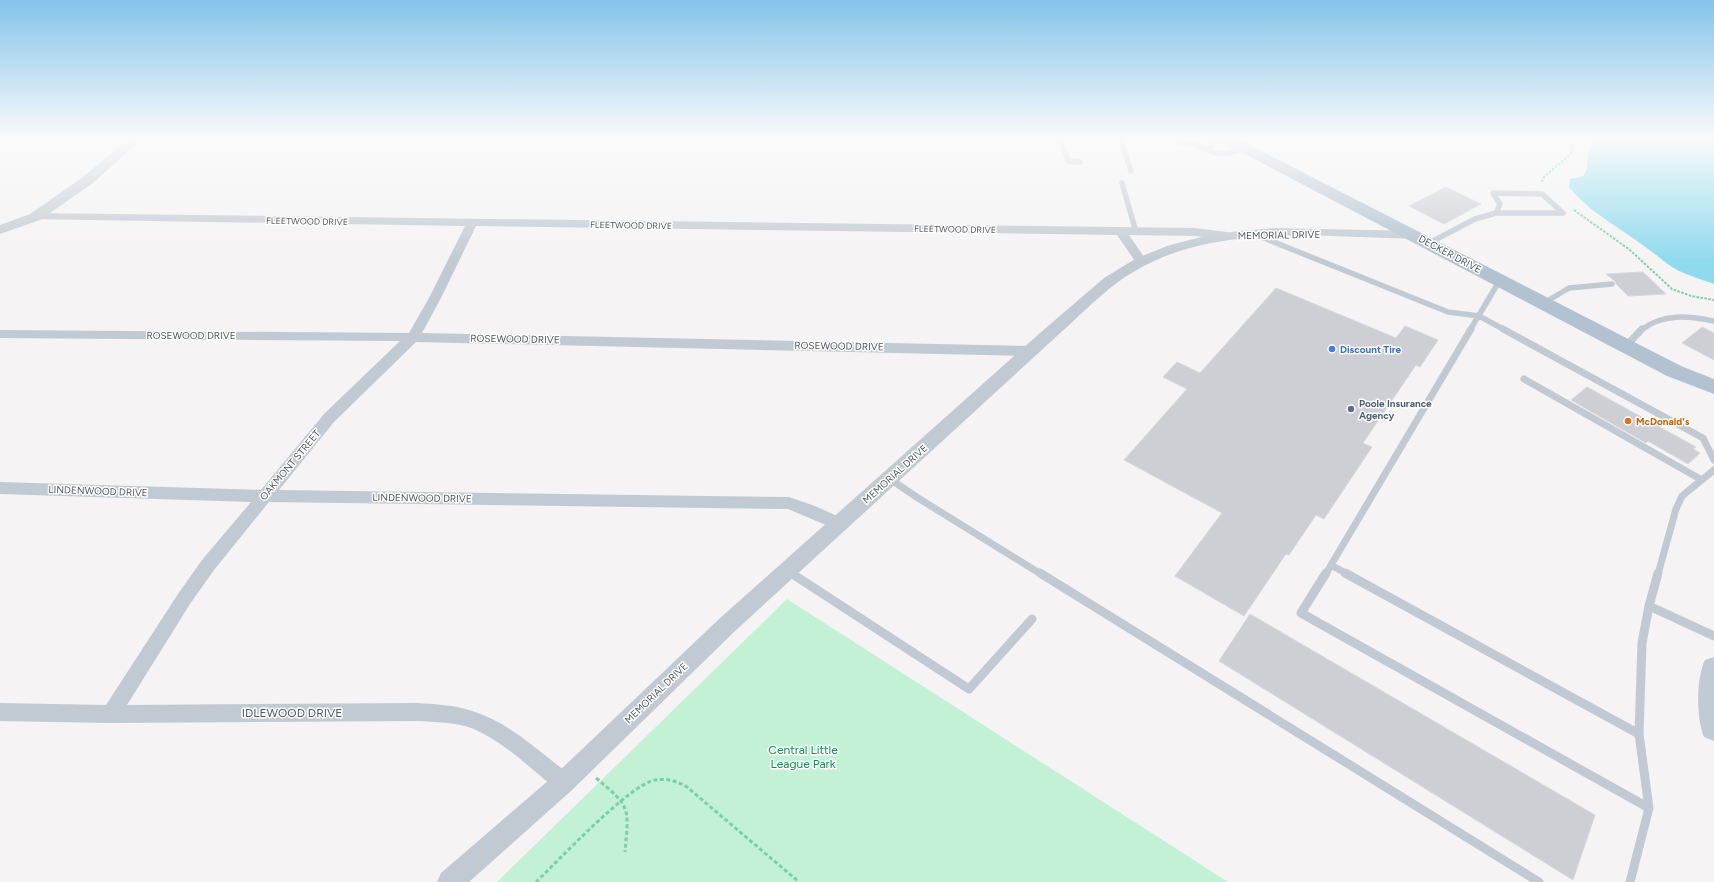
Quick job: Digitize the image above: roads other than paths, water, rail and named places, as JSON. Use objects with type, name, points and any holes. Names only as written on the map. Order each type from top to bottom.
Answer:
[{"type":"main road","name":"DECKER DRIVE","points":[[1306,179],[1674,371],[1714,386]]},
{"type":"main road","name":"DECKER DRIVE","points":[[1674,371],[1714,401]]},
{"type":"main road","points":[[1714,668],[1712,699],[1714,728]]},
{"type":"street","points":[[0,230],[35,217],[89,179]]},
{"type":"street","name":"FLEETWOOD DRIVE","points":[[35,217],[1195,232],[1227,236]]},
{"type":"street","name":"OAKMONT STREET","points":[[111,714],[208,565],[330,418],[413,337],[435,298],[472,223]]},
{"type":"street","points":[[1120,232],[1141,261]]},
{"type":"street","name":"MEMORIAL DRIVE","points":[[450,882],[582,765],[700,650],[1115,276],[1141,261],[1177,248],[1201,241],[1227,236],[1254,233],[1422,239]]},
{"type":"street","name":"ROSEWOOD DRIVE","points":[[0,334],[413,337],[1030,351]]},
{"type":"street","name":"LINDENWOOD DRIVE","points":[[0,488],[264,496],[789,503],[810,510],[840,525]]},
{"type":"street","name":"IDLEWOOD DRIVE","points":[[0,712],[111,714],[417,712],[445,714],[480,723],[508,740],[563,782]]},
{"type":"lane","points":[[1122,183],[1136,232]]},
{"type":"lane","points":[[1422,239],[1496,212],[1563,213],[1542,194],[1528,193],[1493,193],[1500,204],[1496,212]]},
{"type":"lane","points":[[1254,233],[1448,312],[1479,316],[1703,438],[1714,460]]},
{"type":"lane","points":[[1500,280],[1301,613],[1649,808]]},
{"type":"lane","points":[[1544,304],[1569,288],[1612,284]]},
{"type":"lane","points":[[1626,346],[1643,329],[1656,320],[1686,317],[1714,321]]},
{"type":"lane","points":[[1524,379],[1702,480]]},
{"type":"lane","points":[[1630,882],[1649,808],[1639,734],[1642,643],[1649,606],[1676,509],[1682,496],[1714,470]]},
{"type":"lane","points":[[890,479],[1539,882]]},
{"type":"lane","points":[[1331,565],[1639,734]]},
{"type":"lane","points":[[788,571],[969,689],[1032,619]]},
{"type":"lane","points":[[1649,606],[1714,636]]},
{"type":"water","points":[[1570,179],[1714,179],[1714,284],[1683,273],[1670,265],[1595,212],[1569,187]]},
{"type":"place","name":"Discount Tire","points":[[1332,349]]},
{"type":"place","name":"Poole Insurance Agency","points":[[1351,409]]},
{"type":"place","name":"McDonald's","points":[[1628,421]]},
{"type":"park label","name":"Central Little League Park","points":[[803,757]]}]
